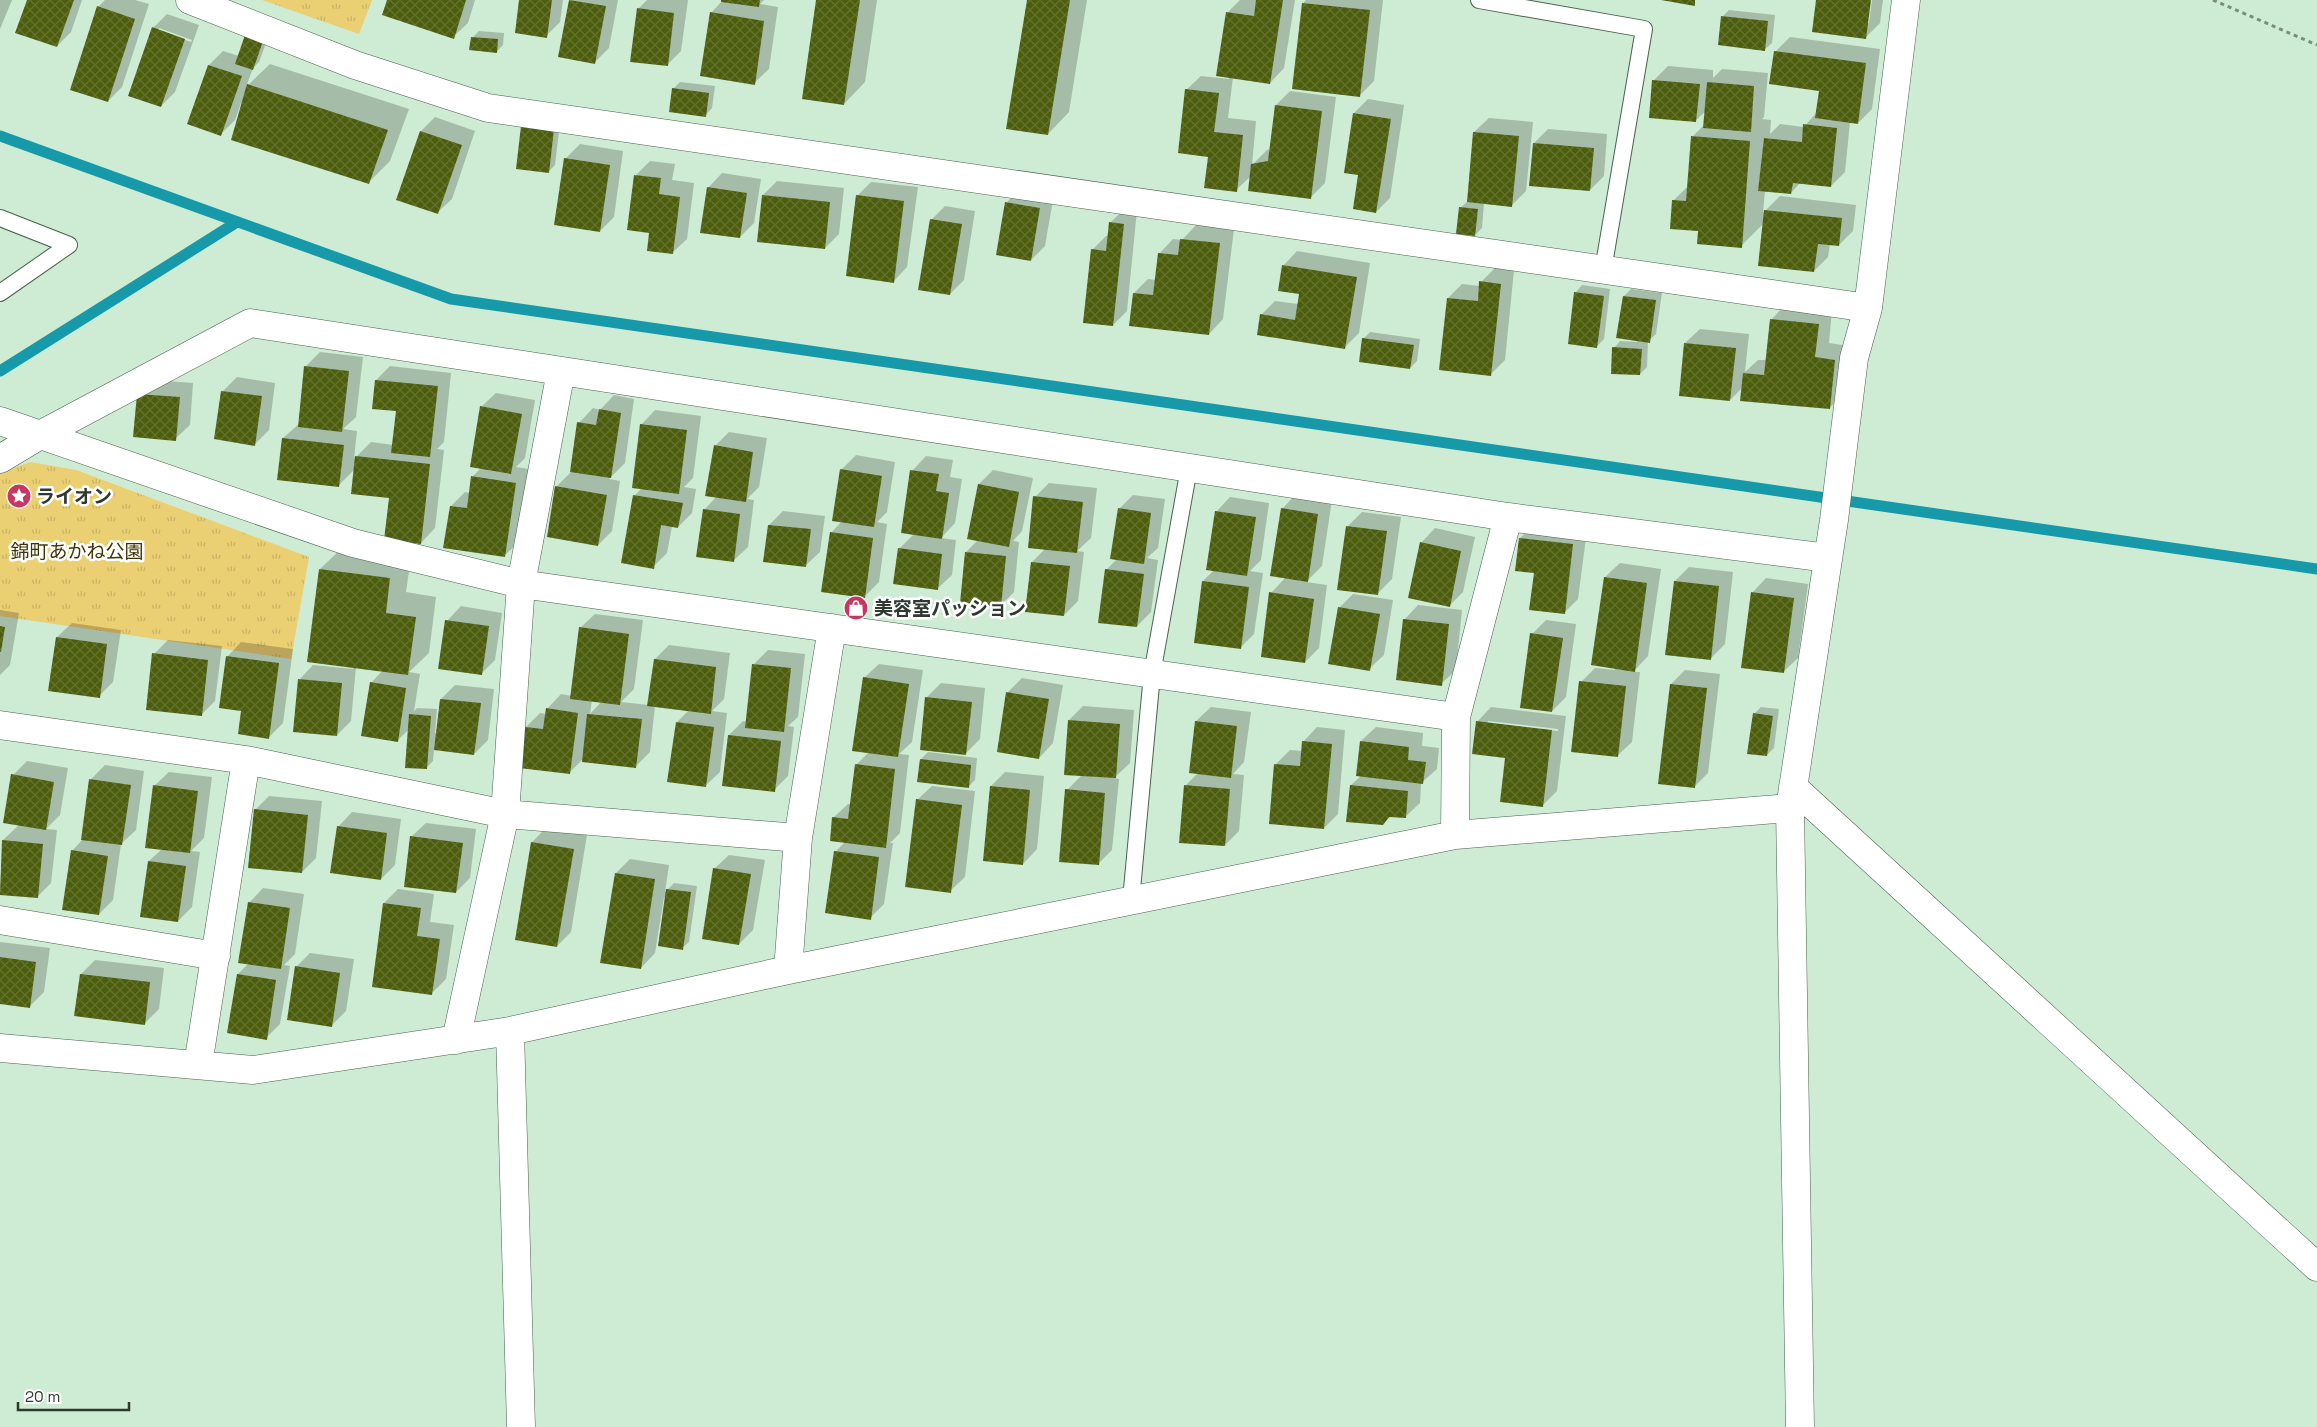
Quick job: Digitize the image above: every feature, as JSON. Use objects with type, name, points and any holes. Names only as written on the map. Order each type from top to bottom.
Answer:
[{"type":"street","points":[[190,0],[355,65],[488,108],[1868,308]]},
{"type":"street","points":[[1800,1427],[1791,797],[1834,520],[1854,358],[1868,308],[1906,0]]},
{"type":"street","points":[[0,459],[40,435],[250,323],[1508,517],[1828,558]]},
{"type":"street","points":[[456,1040],[505,814],[521,584],[561,371]]},
{"type":"street","points":[[0,421],[353,543],[521,584],[1456,717]]},
{"type":"street","points":[[1454,835],[1456,717],[1508,517]]},
{"type":"street","points":[[788,970],[798,838],[832,628]]},
{"type":"street","points":[[0,725],[246,760],[505,814],[798,838]]},
{"type":"street","points":[[198,1065],[246,760]]},
{"type":"street","points":[[0,1048],[253,1070],[510,1031],[788,970],[1454,835],[1791,797],[2317,1267]]},
{"type":"street","points":[[0,920],[216,956]]},
{"type":"street","points":[[510,1031],[521,1427]]},
{"type":"lane","points":[[1478,0],[1644,29],[1603,270]]},
{"type":"lane","points":[[0,218],[69,245],[0,293]]},
{"type":"lane","points":[[1131,900],[1152,674],[1189,468]]},
{"type":"path","points":[[2214,0],[2317,45]]},
{"type":"green space","points":[[262,0],[372,0],[359,34]]},
{"type":"green space","name":"錦町あかね公園","points":[[30,462],[76,470],[309,557],[291,659],[0,616],[0,473]]},
{"type":"building","points":[[27,0],[74,0],[57,47],[15,33]]},
{"type":"building","points":[[387,0],[466,0],[454,39],[382,15]]},
{"type":"building","points":[[519,0],[552,0],[547,38],[515,33]]},
{"type":"building","points":[[569,0],[606,6],[595,64],[558,57]]},
{"type":"building","points":[[721,0],[760,0],[759,7],[721,2]]},
{"type":"building","points":[[816,0],[860,0],[844,105],[802,99]]},
{"type":"building","points":[[1027,0],[1070,0],[1048,135],[1006,129]]},
{"type":"building","points":[[1256,0],[1283,0],[1270,84],[1216,76],[1226,12],[1254,16]]},
{"type":"building","points":[[1661,0],[1695,0],[1695,6]]},
{"type":"building","points":[[1816,0],[1871,0],[1866,39],[1812,32]]},
{"type":"building","points":[[1302,3],[1370,10],[1360,97],[1292,89]]},
{"type":"building","points":[[97,6],[135,19],[108,102],[70,90]]},
{"type":"building","points":[[637,8],[674,13],[668,66],[630,62]]},
{"type":"building","points":[[710,12],[764,21],[755,85],[700,76]]},
{"type":"building","points":[[1721,16],[1768,21],[1765,51],[1718,45]]},
{"type":"building","points":[[152,27],[185,39],[161,107],[128,96]]},
{"type":"building","points":[[245,35],[263,41],[253,70],[235,64]]},
{"type":"building","points":[[471,37],[498,39],[497,53],[469,50]]},
{"type":"building","points":[[1774,51],[1866,63],[1858,124],[1815,118],[1819,91],[1769,84]]},
{"type":"building","points":[[208,65],[242,76],[221,136],[187,124]]},
{"type":"building","points":[[1652,80],[1700,84],[1696,122],[1649,118]]},
{"type":"building","points":[[1707,82],[1754,86],[1751,132],[1703,128]]},
{"type":"building","points":[[247,84],[388,130],[369,184],[231,140]]},
{"type":"building","points":[[672,88],[709,93],[706,117],[669,112]]},
{"type":"building","points":[[1185,89],[1219,93],[1214,132],[1243,135],[1237,192],[1204,188],[1208,157],[1178,153]]},
{"type":"building","points":[[1275,105],[1322,111],[1311,199],[1248,191],[1251,164],[1268,161]]},
{"type":"building","points":[[1353,113],[1391,119],[1376,213],[1353,209],[1358,175],[1344,173]]},
{"type":"building","points":[[1803,124],[1837,128],[1831,187],[1793,183],[1791,194],[1758,191],[1764,138],[1802,142]]},
{"type":"building","points":[[521,126],[554,129],[549,173],[516,169]]},
{"type":"building","points":[[420,131],[462,145],[438,214],[396,200]]},
{"type":"building","points":[[1473,132],[1519,136],[1512,207],[1467,202]]},
{"type":"building","points":[[1691,136],[1750,141],[1742,248],[1697,244],[1698,231],[1670,229],[1672,200],[1686,201]]},
{"type":"building","points":[[1533,143],[1594,148],[1590,191],[1529,186]]},
{"type":"building","points":[[564,158],[610,165],[600,232],[554,225]]},
{"type":"building","points":[[634,175],[661,178],[659,194],[680,197],[673,254],[647,251],[649,233],[627,230]]},
{"type":"building","points":[[707,187],[747,193],[740,238],[700,233]]},
{"type":"building","points":[[762,195],[830,202],[825,249],[757,242]]},
{"type":"building","points":[[856,195],[904,201],[894,283],[846,276]]},
{"type":"building","points":[[1005,202],[1040,208],[1031,261],[996,255]]},
{"type":"building","points":[[1459,207],[1478,209],[1475,236],[1456,234]]},
{"type":"building","points":[[1764,210],[1842,218],[1839,246],[1818,244],[1814,272],[1758,266]]},
{"type":"building","points":[[930,219],[962,224],[950,295],[918,290]]},
{"type":"building","points":[[1109,222],[1124,224],[1113,326],[1083,323],[1091,249],[1106,251]]},
{"type":"building","points":[[1180,239],[1220,243],[1209,335],[1129,326],[1133,293],[1153,295],[1158,253],[1178,255]]},
{"type":"building","points":[[1282,265],[1357,277],[1345,349],[1257,335],[1260,314],[1295,320],[1299,294],[1278,291]]},
{"type":"building","points":[[1479,281],[1501,284],[1491,376],[1439,370],[1447,298],[1478,301]]},
{"type":"building","points":[[1574,292],[1604,296],[1597,348],[1568,344]]},
{"type":"building","points":[[1623,296],[1656,300],[1650,343],[1616,338]]},
{"type":"building","points":[[1770,319],[1819,324],[1815,357],[1835,360],[1830,409],[1740,401],[1743,373],[1764,375]]},
{"type":"building","points":[[1362,338],[1414,345],[1410,369],[1359,362]]},
{"type":"building","points":[[1684,343],[1736,348],[1730,401],[1679,396]]},
{"type":"building","points":[[1612,347],[1642,349],[1640,375],[1611,374]]},
{"type":"building","points":[[304,366],[349,371],[342,432],[298,427]]},
{"type":"building","points":[[375,380],[438,386],[430,457],[391,453],[396,411],[372,409]]},
{"type":"building","points":[[221,391],[262,396],[255,446],[214,439]]},
{"type":"building","points":[[137,394],[180,397],[176,441],[133,437]]},
{"type":"building","points":[[480,406],[522,414],[511,474],[470,467]]},
{"type":"building","points":[[599,409],[621,413],[611,478],[570,472],[577,422],[596,425]]},
{"type":"building","points":[[640,424],[687,430],[679,494],[632,488]]},
{"type":"building","points":[[282,438],[344,445],[339,487],[277,480]]},
{"type":"building","points":[[714,445],[753,452],[746,502],[705,496]]},
{"type":"building","points":[[355,456],[430,464],[421,544],[384,540],[389,498],[351,494]]},
{"type":"building","points":[[840,469],[882,476],[874,527],[832,521]]},
{"type":"building","points":[[910,470],[939,474],[936,491],[949,493],[942,539],[901,533]]},
{"type":"building","points":[[471,476],[516,483],[505,557],[443,548],[450,506],[467,508]]},
{"type":"building","points":[[978,484],[1019,492],[1009,547],[967,539]]},
{"type":"building","points":[[555,486],[607,495],[598,546],[547,537]]},
{"type":"building","points":[[633,495],[683,503],[678,528],[661,525],[654,569],[621,563]]},
{"type":"building","points":[[1033,496],[1083,502],[1077,553],[1028,548]]},
{"type":"building","points":[[1118,508],[1151,513],[1144,564],[1110,559]]},
{"type":"building","points":[[1281,508],[1318,514],[1308,582],[1270,576]]},
{"type":"building","points":[[703,509],[740,514],[734,562],[696,557]]},
{"type":"building","points":[[1215,511],[1256,517],[1247,576],[1206,570]]},
{"type":"building","points":[[768,525],[811,529],[806,567],[763,562]]},
{"type":"building","points":[[1346,526],[1387,531],[1378,595],[1337,590]]},
{"type":"building","points":[[830,532],[873,538],[865,598],[821,592]]},
{"type":"building","points":[[1519,538],[1573,544],[1565,614],[1529,610],[1534,573],[1515,571]]},
{"type":"building","points":[[1420,542],[1461,551],[1450,607],[1408,598]]},
{"type":"building","points":[[898,548],[942,554],[938,590],[893,584]]},
{"type":"building","points":[[965,552],[1006,556],[1001,607],[960,603]]},
{"type":"building","points":[[1031,562],[1070,566],[1064,616],[1025,612]]},
{"type":"building","points":[[319,569],[390,578],[386,613],[416,617],[408,675],[307,662]]},
{"type":"building","points":[[1105,569],[1144,574],[1137,627],[1098,623]]},
{"type":"building","points":[[1604,577],[1647,583],[1635,672],[1591,665]]},
{"type":"building","points":[[1202,581],[1249,587],[1241,649],[1194,643]]},
{"type":"building","points":[[1674,581],[1719,586],[1711,660],[1665,655]]},
{"type":"building","points":[[1269,592],[1314,599],[1305,663],[1261,657]]},
{"type":"building","points":[[1751,592],[1794,598],[1784,673],[1741,668]]},
{"type":"building","points":[[1338,607],[1380,614],[1370,671],[1328,664]]},
{"type":"building","points":[[1403,619],[1449,624],[1442,686],[1396,680]]},
{"type":"building","points":[[445,620],[489,626],[482,675],[438,669]]},
{"type":"building","points":[[0,626],[5,627],[1,652],[0,652]]},
{"type":"building","points":[[579,627],[629,634],[620,705],[570,699]]},
{"type":"building","points":[[1530,633],[1563,638],[1552,712],[1520,708]]},
{"type":"building","points":[[56,637],[107,644],[100,698],[48,691]]},
{"type":"building","points":[[152,653],[208,660],[202,716],[146,710]]},
{"type":"building","points":[[226,656],[279,663],[269,739],[238,734],[241,711],[219,708]]},
{"type":"building","points":[[654,659],[716,667],[711,714],[647,706]]},
{"type":"building","points":[[752,664],[791,668],[784,732],[745,728]]},
{"type":"building","points":[[863,677],[909,684],[898,757],[852,751]]},
{"type":"building","points":[[298,679],[342,683],[337,736],[293,732]]},
{"type":"building","points":[[1579,681],[1626,686],[1618,757],[1571,752]]},
{"type":"building","points":[[370,682],[406,688],[398,742],[361,736]]},
{"type":"building","points":[[1670,684],[1707,688],[1695,788],[1658,784]]},
{"type":"building","points":[[1006,692],[1049,699],[1039,759],[997,752]]},
{"type":"building","points":[[925,697],[972,702],[966,755],[920,750]]},
{"type":"building","points":[[440,699],[481,703],[474,755],[434,750]]},
{"type":"building","points":[[546,708],[578,713],[570,774],[519,768],[525,727],[543,729]]},
{"type":"building","points":[[1753,713],[1773,716],[1767,756],[1747,754]]},
{"type":"building","points":[[409,714],[431,716],[427,769],[405,768]]},
{"type":"building","points":[[587,714],[642,719],[636,768],[582,762]]},
{"type":"building","points":[[1068,720],[1120,724],[1116,778],[1064,775]]},
{"type":"building","points":[[1195,721],[1237,726],[1231,778],[1189,773]]},
{"type":"building","points":[[1476,721],[1552,730],[1543,807],[1500,802],[1505,758],[1472,754]]},
{"type":"building","points":[[676,722],[714,727],[706,787],[667,782]]},
{"type":"building","points":[[728,735],[781,741],[775,792],[722,786]]},
{"type":"building","points":[[1302,741],[1332,744],[1324,829],[1269,824],[1274,764],[1300,766]]},
{"type":"building","points":[[1360,741],[1409,747],[1408,760],[1426,762],[1423,784],[1356,776]]},
{"type":"building","points":[[920,759],[971,765],[969,788],[917,782]]},
{"type":"building","points":[[855,764],[895,769],[886,848],[830,841],[832,817],[848,819]]},
{"type":"building","points":[[11,774],[54,782],[46,830],[3,823]]},
{"type":"building","points":[[89,779],[131,785],[122,845],[81,840]]},
{"type":"building","points":[[153,785],[198,791],[190,853],[145,848]]},
{"type":"building","points":[[1184,785],[1230,789],[1225,846],[1179,843]]},
{"type":"building","points":[[1350,785],[1408,791],[1406,818],[1389,817],[1383,825],[1346,822]]},
{"type":"building","points":[[990,786],[1030,790],[1023,865],[983,861]]},
{"type":"building","points":[[1065,789],[1105,793],[1099,865],[1059,862]]},
{"type":"building","points":[[916,799],[962,805],[951,893],[905,887]]},
{"type":"building","points":[[254,809],[308,815],[302,873],[248,868]]},
{"type":"building","points":[[337,826],[387,833],[381,880],[330,873]]},
{"type":"building","points":[[410,836],[463,843],[456,893],[404,887]]},
{"type":"building","points":[[2,840],[43,844],[38,898],[0,895]]},
{"type":"building","points":[[531,842],[574,849],[557,947],[515,940]]},
{"type":"building","points":[[71,850],[108,856],[99,915],[62,910]]},
{"type":"building","points":[[834,851],[879,857],[871,920],[825,913]]},
{"type":"building","points":[[148,861],[186,866],[178,922],[140,917]]},
{"type":"building","points":[[713,868],[751,874],[739,945],[702,939]]},
{"type":"building","points":[[615,873],[655,879],[641,969],[600,963]]},
{"type":"building","points":[[666,889],[691,892],[683,950],[658,946]]},
{"type":"building","points":[[248,902],[290,908],[281,969],[238,963]]},
{"type":"building","points":[[383,903],[421,908],[417,936],[440,939],[432,995],[372,987]]},
{"type":"building","points":[[0,957],[36,962],[30,1008],[0,1004]]},
{"type":"building","points":[[295,966],[340,973],[332,1027],[287,1020]]},
{"type":"building","points":[[80,974],[150,982],[145,1025],[74,1016]]},
{"type":"building","points":[[237,974],[276,980],[267,1040],[227,1033]]},
{"type":"waterway","points":[[0,136],[451,299],[2317,569]]},
{"type":"waterway","points":[[0,371],[237,222]]},
{"type":"place","name":"ライオン","points":[[19,496]]},
{"type":"place","name":"美容室パッション","points":[[856,608]]}]
